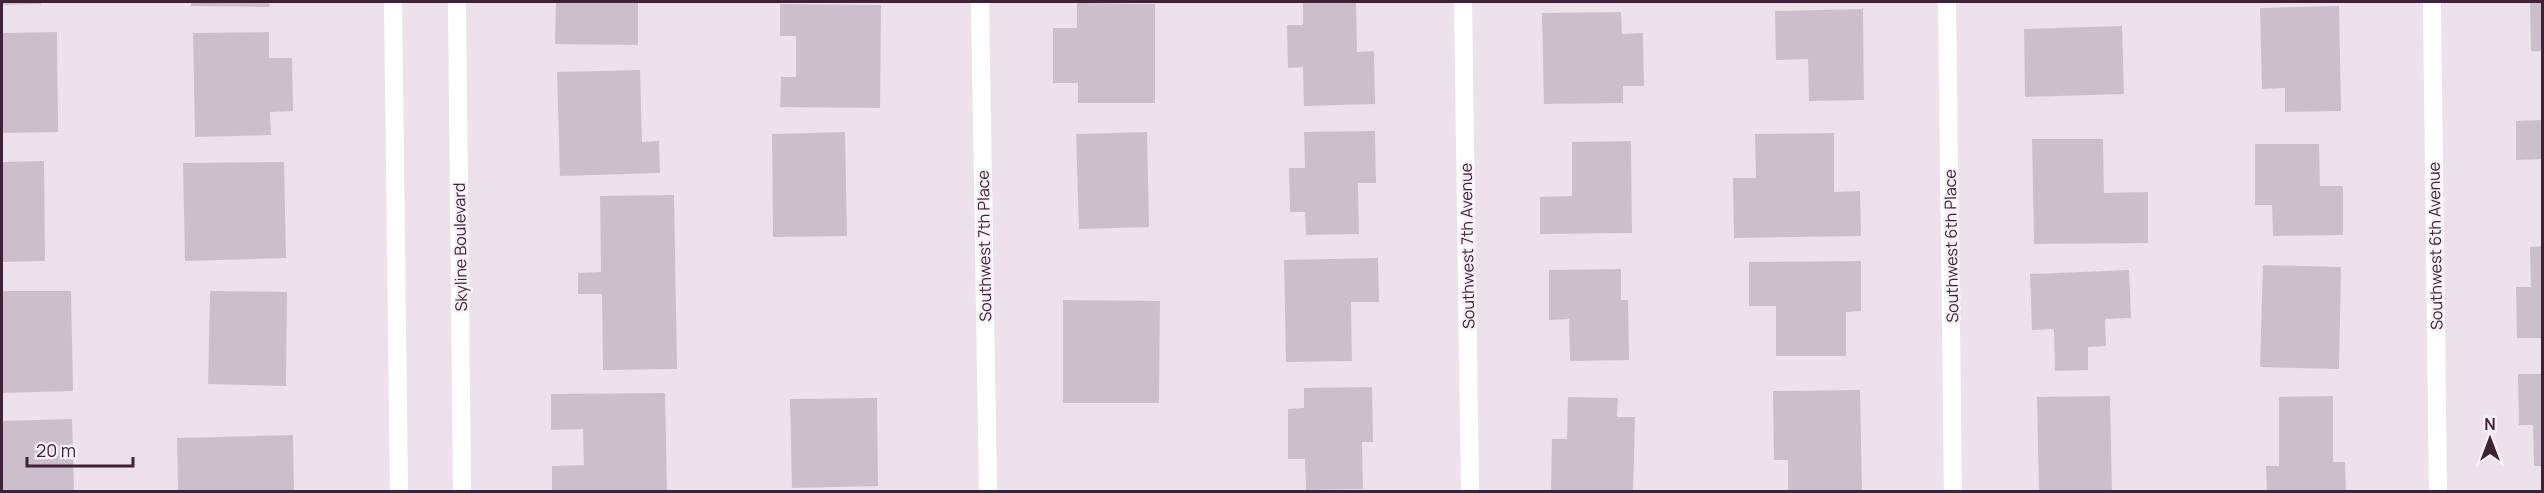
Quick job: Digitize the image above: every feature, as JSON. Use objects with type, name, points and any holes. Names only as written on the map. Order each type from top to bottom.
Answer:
[{"type":"street","points":[[393,2],[399,492]]},
{"type":"street","name":"Skyline Boulevard","points":[[457,2],[462,492]]},
{"type":"street","name":"Southwest 7th Place","points":[[980,2],[988,492]]},
{"type":"street","name":"Southwest 7th Avenue","points":[[1462,2],[1470,492]]},
{"type":"street","name":"Southwest 6th Place","points":[[1947,2],[1953,492]]},
{"type":"street","name":"Southwest 6th Avenue","points":[[2432,2],[2438,492]]},
{"type":"building","points":[[2,2],[41,2],[41,4],[2,5]]},
{"type":"building","points":[[191,2],[270,2],[269,7],[191,6]]},
{"type":"building","points":[[556,2],[638,2],[638,45],[555,44]]},
{"type":"building","points":[[1303,2],[1356,2],[1357,52],[1374,51],[1375,104],[1304,106],[1303,67],[1288,68],[1287,25],[1303,25]]},
{"type":"building","points":[[2530,2],[2542,2],[2542,51],[2531,51]]},
{"type":"building","points":[[1077,3],[1155,4],[1155,103],[1078,103],[1078,83],[1053,83],[1053,28],[1077,28]]},
{"type":"building","points":[[780,4],[881,5],[880,108],[780,107],[781,77],[796,77],[796,36],[780,36]]},
{"type":"building","points":[[2339,6],[2341,111],[2285,112],[2285,88],[2262,89],[2260,8]]},
{"type":"building","points":[[1863,9],[1864,100],[1809,101],[1808,59],[1776,60],[1775,11]]},
{"type":"building","points":[[1621,12],[1622,34],[1643,33],[1644,86],[1623,86],[1623,103],[1544,104],[1542,13]]},
{"type":"building","points":[[2122,26],[2124,94],[2025,97],[2024,29]]},
{"type":"building","points":[[57,32],[58,132],[2,133],[2,33]]},
{"type":"building","points":[[269,32],[269,58],[292,58],[293,111],[270,112],[271,135],[195,137],[193,33]]},
{"type":"building","points":[[640,70],[642,142],[659,141],[660,173],[560,176],[557,72]]},
{"type":"building","points":[[2542,120],[2542,159],[2516,160],[2516,121]]},
{"type":"building","points":[[1375,131],[1376,183],[1358,183],[1359,234],[1306,235],[1305,212],[1290,212],[1289,168],[1305,168],[1304,132]]},
{"type":"building","points":[[845,132],[847,236],[773,237],[772,134]]},
{"type":"building","points":[[1147,132],[1149,227],[1079,229],[1076,134]]},
{"type":"building","points":[[1834,133],[1834,192],[1860,191],[1861,236],[1734,238],[1733,178],[1756,178],[1755,134]]},
{"type":"building","points":[[2032,139],[2103,139],[2104,193],[2148,192],[2148,243],[2034,244]]},
{"type":"building","points":[[1631,141],[1632,233],[1540,234],[1540,197],[1572,196],[1572,142]]},
{"type":"building","points":[[2255,144],[2319,144],[2320,186],[2343,186],[2343,235],[2273,236],[2272,205],[2255,205]]},
{"type":"building","points":[[44,161],[45,261],[2,262],[2,162]]},
{"type":"building","points":[[284,162],[286,258],[185,261],[183,163]]},
{"type":"building","points":[[674,195],[677,369],[603,370],[602,294],[578,294],[578,273],[601,272],[600,196]]},
{"type":"building","points":[[2542,246],[2542,338],[2517,338],[2516,287],[2531,287],[2530,247]]},
{"type":"building","points":[[1378,258],[1379,302],[1351,302],[1352,361],[1286,362],[1284,260]]},
{"type":"building","points":[[1861,261],[1861,311],[1846,312],[1846,356],[1776,356],[1776,306],[1749,306],[1749,262]]},
{"type":"building","points":[[2263,265],[2341,267],[2339,369],[2260,367]]},
{"type":"building","points":[[1621,269],[1621,300],[1628,300],[1629,360],[1570,361],[1569,319],[1549,320],[1549,270]]},
{"type":"building","points":[[2129,270],[2131,318],[2105,319],[2106,346],[2088,347],[2088,370],[2055,371],[2054,329],[2032,330],[2030,274]]},
{"type":"building","points":[[2,291],[71,291],[73,391],[2,393]]},
{"type":"building","points":[[210,291],[287,292],[286,386],[208,384]]},
{"type":"building","points":[[1063,300],[1160,301],[1159,403],[1063,403]]},
{"type":"building","points":[[2518,374],[2542,374],[2542,466],[2534,466],[2533,425],[2519,425]]},
{"type":"building","points":[[1372,387],[1373,442],[1362,442],[1363,489],[1306,490],[1305,459],[1288,459],[1288,409],[1304,408],[1304,388]]},
{"type":"building","points":[[1860,390],[1862,492],[1788,492],[1788,460],[1774,460],[1773,391]]},
{"type":"building","points":[[665,393],[667,492],[552,492],[552,466],[584,465],[583,429],[551,430],[551,394]]},
{"type":"building","points":[[2110,396],[2112,492],[2039,492],[2037,397]]},
{"type":"building","points":[[2333,396],[2333,462],[2345,462],[2346,492],[2267,492],[2266,466],[2279,466],[2279,397]]},
{"type":"building","points":[[1568,397],[1618,398],[1617,417],[1635,417],[1633,492],[1551,492],[1552,439],[1567,439]]},
{"type":"building","points":[[877,398],[878,486],[792,488],[790,399]]},
{"type":"building","points":[[72,419],[74,492],[2,492],[2,421]]},
{"type":"building","points":[[293,435],[294,492],[178,492],[177,438]]}]
